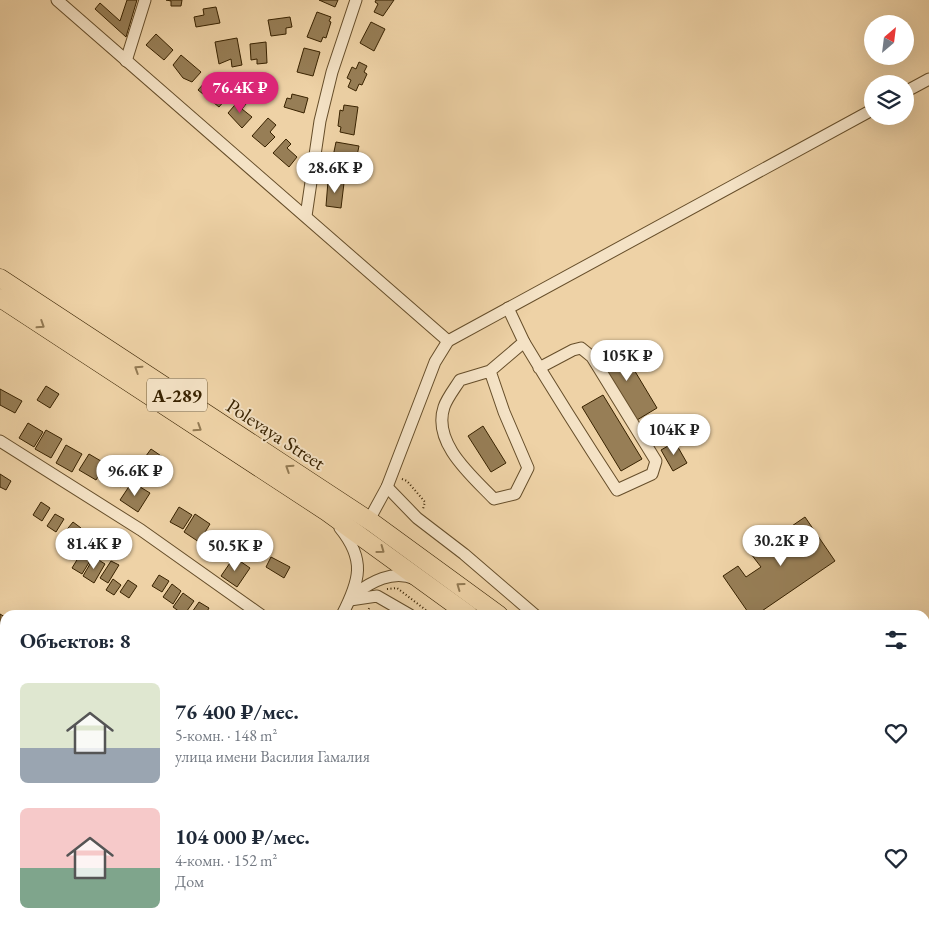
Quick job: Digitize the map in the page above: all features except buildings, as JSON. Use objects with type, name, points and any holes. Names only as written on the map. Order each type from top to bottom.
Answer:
[{"type":"highway","name":"Polevaya Street","points":[[0,278],[368,520],[492,610]]},
{"type":"highway","name":"Polevaya Street","points":[[0,298],[327,512],[462,610]]},
{"type":"street","points":[[58,0],[448,341]]},
{"type":"street","points":[[126,61],[146,0]]},
{"type":"street","points":[[306,216],[320,121],[332,72],[356,0]]},
{"type":"street","points":[[914,87],[929,79]]},
{"type":"street","points":[[368,520],[388,487],[435,362],[448,341],[695,209],[864,114]]},
{"type":"street","points":[[508,308],[539,368],[617,490],[652,474],[656,461],[592,357],[581,348],[573,350],[539,368]]},
{"type":"street","points":[[490,370],[504,412],[528,468],[515,494],[494,499],[459,462],[442,432],[444,407],[460,380],[490,370],[524,342]]},
{"type":"street","points":[[0,441],[141,530],[254,610]]},
{"type":"street","points":[[388,487],[417,518],[464,554],[529,610]]},
{"type":"street","name":"А-289","points":[[327,512],[349,539],[358,559],[358,574],[351,597]]},
{"type":"street","name":"А-289","points":[[351,597],[380,578],[394,576],[410,577],[432,587]]},
{"type":"street","points":[[344,610],[351,597],[377,596],[401,610]]},
{"type":"path","points":[[393,474],[407,481],[425,502],[417,518]]},
{"type":"path","points":[[397,588],[426,610]]}]
